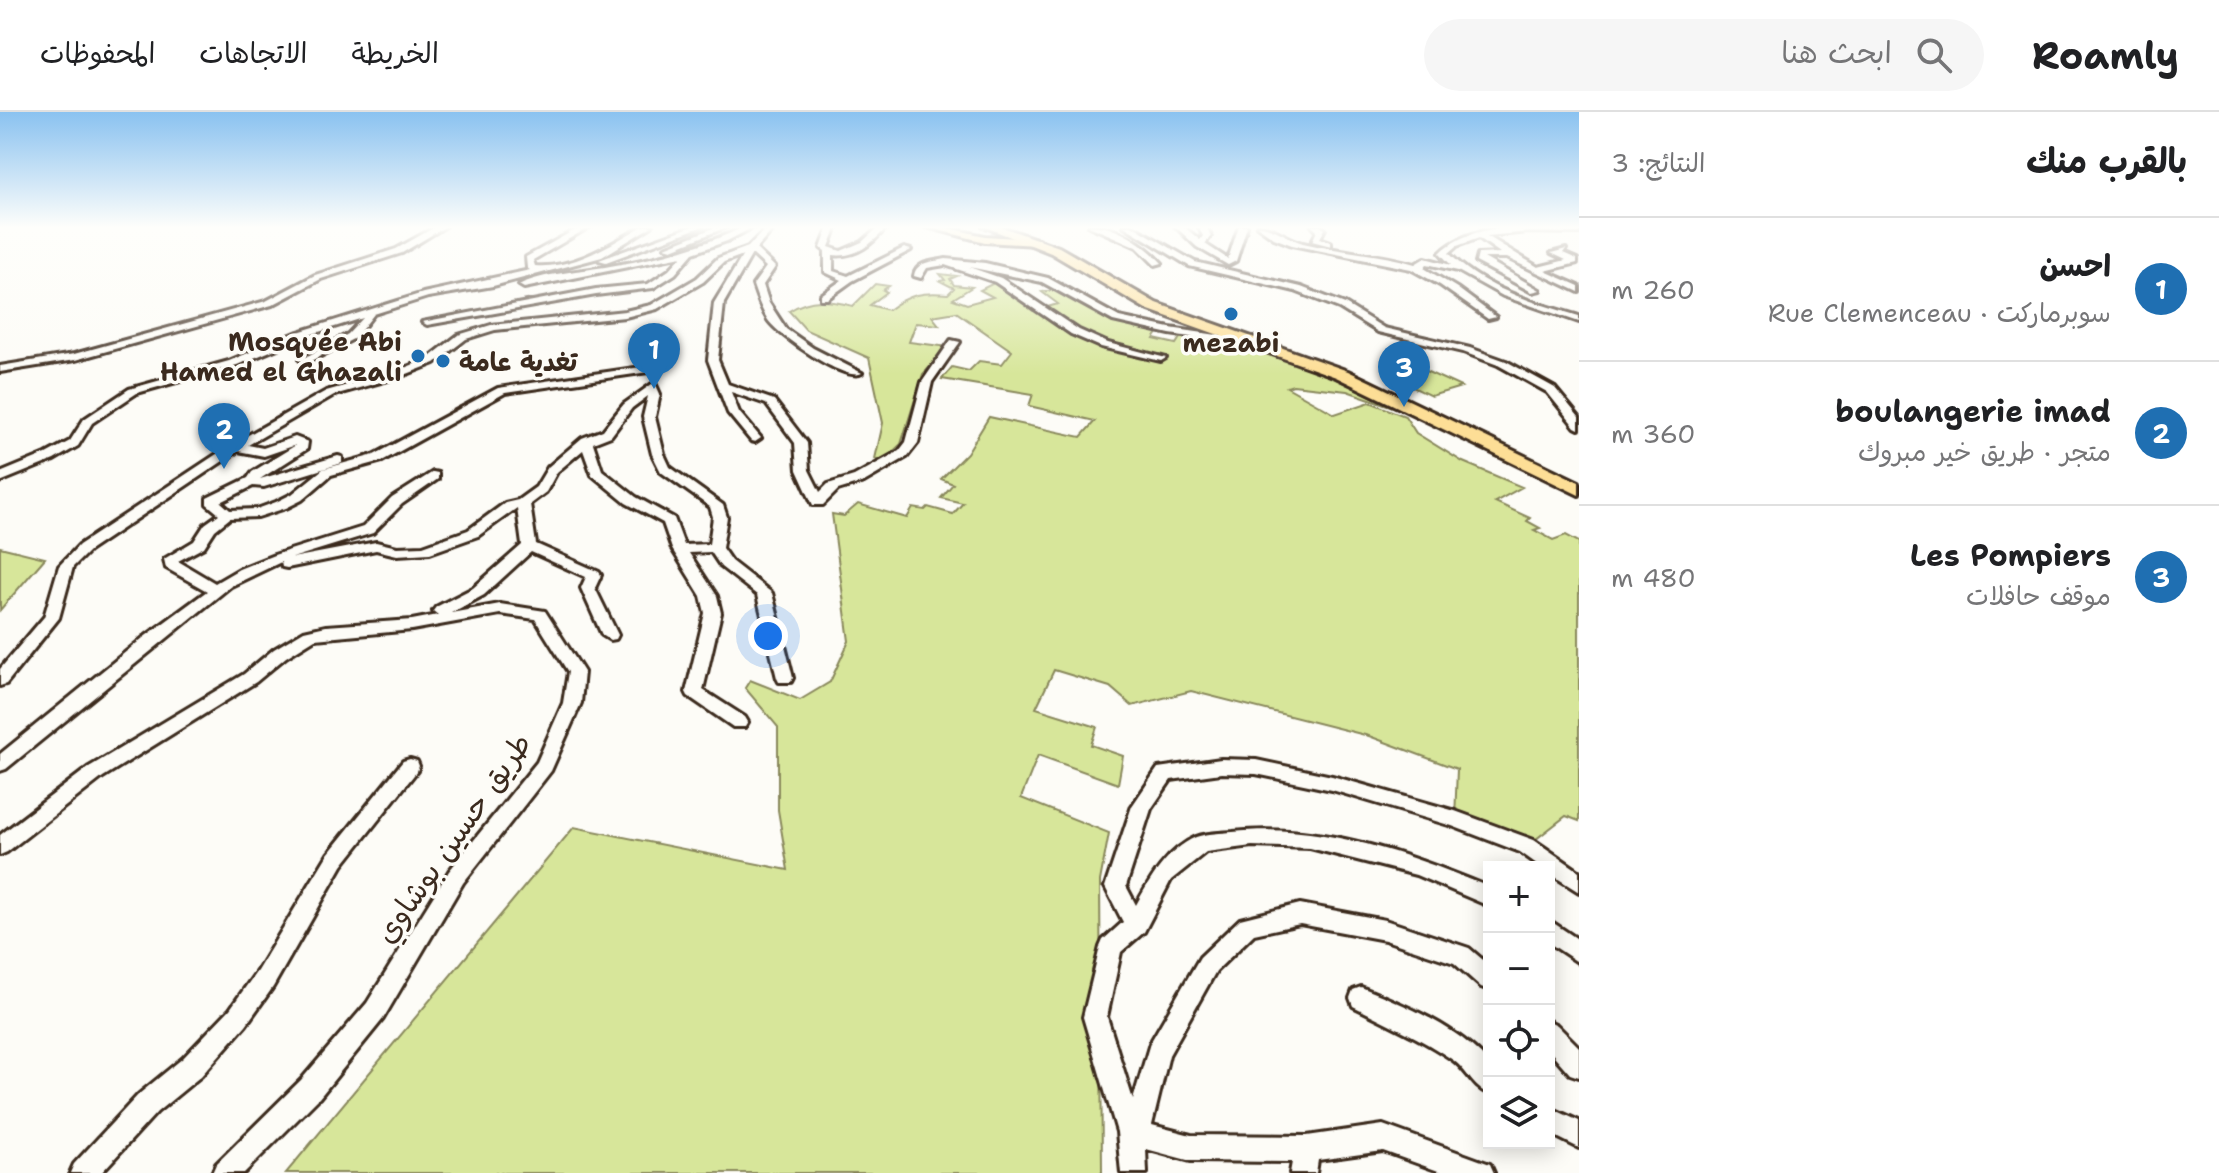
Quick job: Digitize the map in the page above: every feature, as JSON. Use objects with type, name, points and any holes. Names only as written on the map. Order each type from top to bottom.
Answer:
[{"type":"highway","points":[[1096,276],[1138,300],[1350,377],[1579,489]]},
{"type":"highway","points":[[1117,276],[1162,301],[1343,364],[1579,476]]},
{"type":"street","points":[[0,369],[75,357],[269,303],[322,276]]},
{"type":"street","points":[[0,478],[74,443],[88,421],[133,391],[233,363],[302,334],[370,313],[519,276]]},
{"type":"street","points":[[439,294],[439,297],[445,298],[476,294],[566,276]]},
{"type":"street","points":[[427,322],[596,292],[650,286],[666,276]]},
{"type":"street","points":[[0,680],[51,618],[66,566],[113,528],[236,447],[330,393],[398,374],[431,361],[474,332],[625,314],[654,307],[705,276]]},
{"type":"street","points":[[735,276],[719,303],[713,360],[734,413],[755,438]]},
{"type":"street","points":[[765,276],[758,285],[769,318],[796,343],[857,373]]},
{"type":"street","points":[[839,276],[849,279]]},
{"type":"street","points":[[824,297],[856,276]]},
{"type":"street","points":[[985,276],[998,280],[1075,332],[1105,345],[1161,358]]},
{"type":"street","points":[[1026,276],[1045,280],[1116,319],[1170,331],[1265,345]]},
{"type":"street","points":[[1241,276],[1290,287],[1342,306],[1381,330],[1466,350],[1502,363],[1551,390],[1579,425]]},
{"type":"street","points":[[1435,276],[1491,317]]},
{"type":"street","points":[[1472,276],[1508,296],[1579,319]]},
{"type":"street","points":[[1508,276],[1535,290]]},
{"type":"street","points":[[1549,276],[1579,289]]},
{"type":"street","points":[[1547,309],[1579,309]]},
{"type":"street","points":[[305,360],[340,343],[367,321],[370,313]]},
{"type":"street","points":[[723,386],[770,402],[801,443],[803,470],[814,497],[820,502],[833,487],[859,479],[903,454],[912,443],[927,382],[955,342]]},
{"type":"street","points":[[655,368],[502,390],[378,458],[327,472],[297,497],[281,505],[258,513],[227,514],[210,527],[199,544],[171,559],[171,565],[215,589],[276,566],[376,546],[397,551],[425,550],[473,533],[510,506],[523,503],[541,489],[552,470],[586,441],[607,433],[628,406],[652,387],[654,394],[649,417],[658,454],[665,469],[716,505],[720,517],[715,548],[726,564],[764,593],[785,678]]},
{"type":"street","points":[[586,441],[596,472],[631,500],[669,521],[679,549],[709,596],[713,613],[694,692],[739,722]]},
{"type":"street","points":[[236,447],[264,452],[302,442],[303,446],[266,468],[256,482]]},
{"type":"street","points":[[227,514],[212,501],[232,489],[402,443]]},
{"type":"street","points":[[0,764],[215,589],[244,572],[279,558],[368,530],[397,501],[433,476]]},
{"type":"street","points":[[523,503],[529,546]]},
{"type":"street","points":[[386,628],[461,604],[484,591],[529,546]]},
{"type":"street","points":[[529,546],[594,575],[588,588],[610,635]]},
{"type":"street","points":[[679,549],[715,548]]},
{"type":"street","name":"طريق حسين بوشاوي","points":[[0,846],[96,772],[250,678],[294,643],[326,631],[386,628],[500,609],[540,615],[576,672],[572,703],[544,766],[456,877],[375,1011],[310,1089],[225,1173]]},
{"type":"street","points":[[83,1173],[148,1103],[192,1067],[238,1017],[265,979],[335,860],[410,766]]},
{"type":"street","points":[[1136,925],[1115,887],[1142,806],[1165,773],[1221,766],[1256,767],[1332,783],[1455,819],[1527,846],[1579,883]]},
{"type":"street","points":[[1134,1148],[1095,1017],[1111,947],[1136,925],[1164,874],[1201,844],[1252,838],[1310,840],[1419,867],[1483,894]]},
{"type":"street","points":[[1134,1148],[1158,1051],[1208,964],[1248,926],[1300,914],[1385,930],[1461,955],[1483,974]]},
{"type":"street","points":[[1553,933],[1579,953]]},
{"type":"street","points":[[1361,998],[1465,1054],[1485,1077]]},
{"type":"street","points":[[1555,1039],[1579,1065]]},
{"type":"street","points":[[1555,1123],[1579,1135]]},
{"type":"street","points":[[1134,1148],[1191,1148],[1305,1161],[1383,1138],[1481,1173]]},
{"type":"green space","points":[[941,276],[957,276],[950,279],[954,285],[972,287],[953,299],[967,304],[993,297],[980,290],[996,282],[1033,311],[1058,304],[1042,292],[1059,289],[1122,320],[1160,330],[1154,339],[1176,344],[1183,333],[1251,344],[1247,348],[1254,346],[1313,368],[1396,408],[1347,391],[1287,387],[1335,414],[1370,402],[1405,416],[1416,433],[1463,462],[1522,487],[1495,502],[1530,518],[1527,521],[1540,528],[1534,530],[1553,540],[1566,535],[1579,542],[1579,821],[1566,816],[1527,846],[1455,819],[1457,769],[1369,736],[1191,691],[1132,706],[1110,687],[1054,670],[1036,708],[1097,727],[1091,745],[1123,756],[1118,784],[1038,755],[1021,798],[1109,833],[1100,881],[1102,1173],[286,1173],[574,827],[788,870],[778,810],[778,727],[745,688],[750,680],[800,700],[830,682],[849,641],[832,514],[844,516],[858,504],[907,518],[913,508],[925,510],[928,507],[953,514],[963,503],[941,498],[953,484],[941,479],[967,453],[989,417],[1081,437],[1095,421],[1029,406],[1033,394],[942,379],[952,367],[969,371],[979,361],[1002,364],[1012,351],[956,312],[932,316],[939,325],[916,323],[909,342],[949,347],[923,374],[901,444],[882,462],[875,459],[883,423],[869,358],[806,330],[789,311],[805,303],[820,301],[853,306],[875,284],[889,286],[883,290],[887,292],[870,305],[888,310],[916,295],[948,294],[954,288],[940,281],[945,280]]},
{"type":"green space","points":[[1419,368],[1461,387],[1431,396],[1390,376]]},
{"type":"green space","points":[[0,547],[45,558],[0,610]]},
{"type":"place","name":"mezabi","points":[[1231,314]]},
{"type":"place","name":"Mosquée Abi Hamed el Ghazali","points":[[418,356]]},
{"type":"place","name":"تغدية عامة","points":[[443,361]]},
{"type":"place","name":"احسن","points":[[654,389]]},
{"type":"place","name":"Les Pompiers","points":[[1404,407]]},
{"type":"place","name":"boulangerie imad","points":[[224,469]]}]
